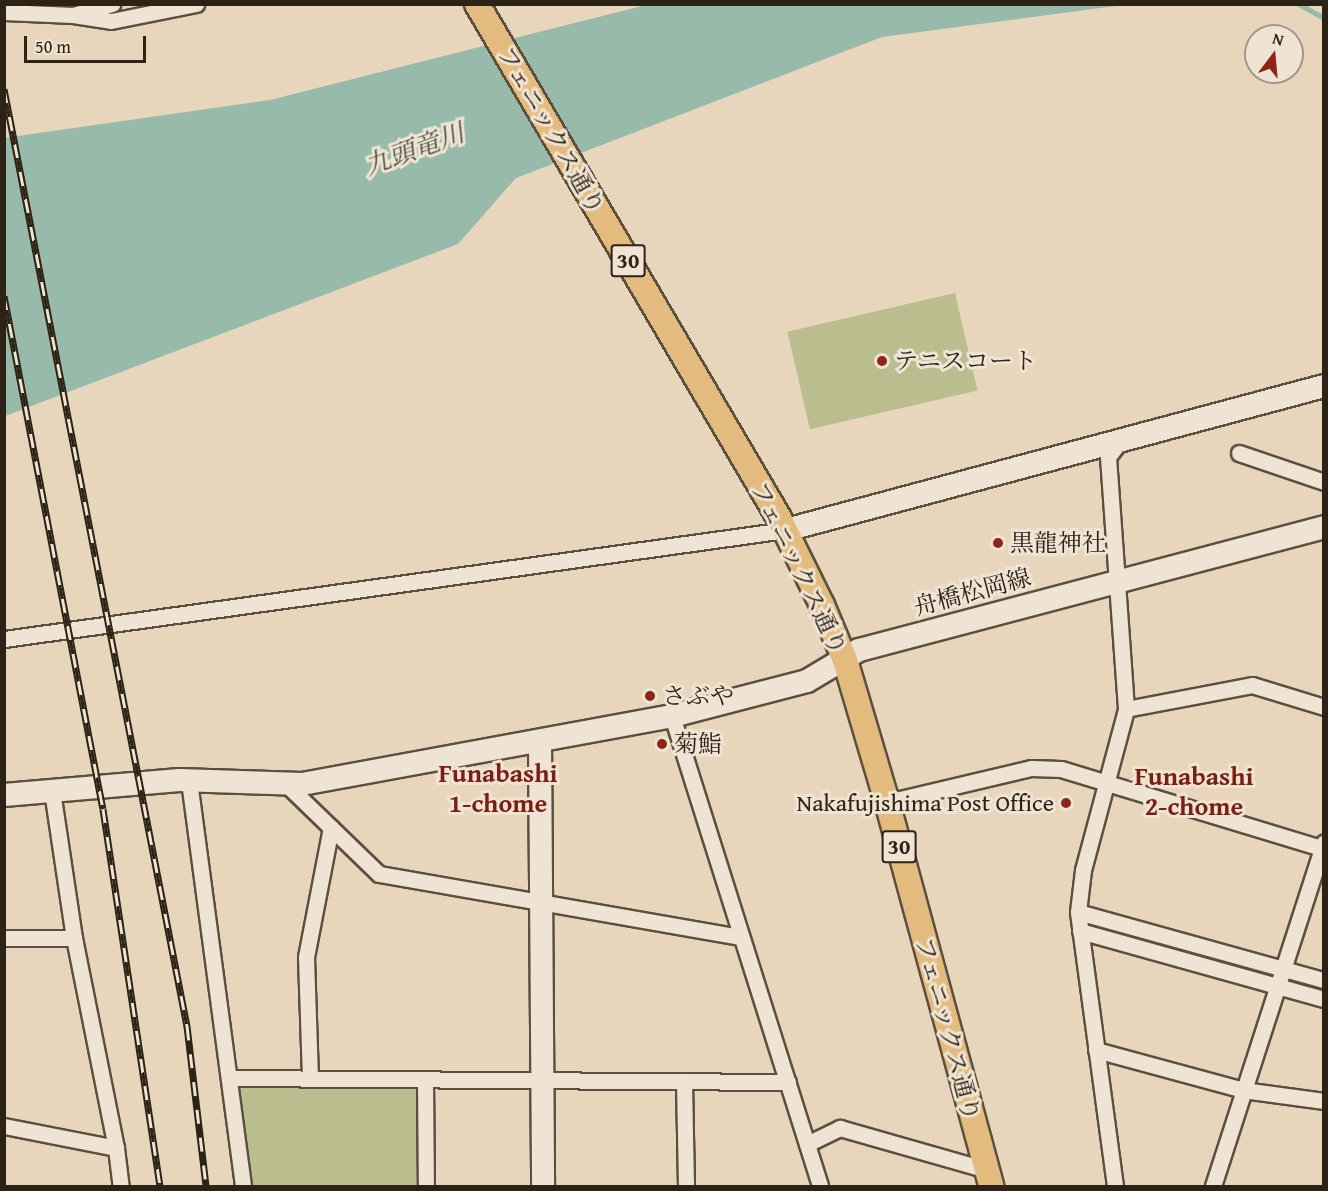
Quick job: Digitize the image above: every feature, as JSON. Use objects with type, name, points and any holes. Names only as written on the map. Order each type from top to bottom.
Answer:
[{"type":"main road","name":"フェニックス通り","points":[[477,4],[782,524],[845,660],[989,1178]]},
{"type":"street","points":[[73,15],[112,4]]},
{"type":"street","points":[[4,12],[73,15],[111,21],[196,4]]},
{"type":"street","points":[[4,639],[782,524],[1323,386]]},
{"type":"street","points":[[1115,1186],[1078,912],[1106,784],[1126,710],[1115,583],[1108,457],[1122,438]]},
{"type":"street","points":[[1239,453],[1323,482]]},
{"type":"street","name":"舟橋松岡線","points":[[4,795],[189,781],[286,784],[352,777],[672,716],[807,681],[859,650],[1323,527]]},
{"type":"street","points":[[1126,710],[1252,685],[1323,707]]},
{"type":"street","points":[[672,716],[820,1186]]},
{"type":"street","points":[[540,741],[543,1186]]},
{"type":"street","points":[[886,802],[1031,768],[1061,769],[1323,847],[1281,969],[1213,1186]]},
{"type":"street","points":[[189,781],[243,1186]]},
{"type":"street","points":[[286,784],[379,874],[542,906],[741,937]]},
{"type":"street","points":[[52,790],[74,938],[116,1148],[121,1186]]},
{"type":"street","points":[[310,1078],[306,957],[331,827]]},
{"type":"street","points":[[1078,912],[1323,980]]},
{"type":"street","points":[[1080,931],[1323,999]]},
{"type":"street","points":[[4,938],[74,938]]},
{"type":"street","points":[[1096,1050],[1243,1090],[1323,1101]]},
{"type":"street","points":[[229,1078],[788,1082]]},
{"type":"street","points":[[425,1080],[426,1186]]},
{"type":"street","points":[[684,1082],[686,1186]]},
{"type":"street","points":[[4,1126],[116,1148]]},
{"type":"street","points":[[807,1144],[840,1128],[989,1178]]},
{"type":"green space","name":"テニスコート","points":[[955,293],[977,390],[810,429],[787,332]]},
{"type":"green space","points":[[229,1078],[426,1087],[426,1186],[241,1186]]},
{"type":"water","name":"九頭竜川","points":[[646,5],[1123,5],[882,37],[516,178],[458,244],[5,416],[4,138],[270,100]]},
{"type":"waterway","points":[[1160,4],[1197,4]]},
{"type":"waterway","points":[[1299,4],[1324,18]]},
{"type":"railway","points":[[4,89],[187,1026],[206,1186]]},
{"type":"railway","points":[[4,296],[103,809],[160,1186]]},
{"type":"place","name":"テニスコート","points":[[882,361]]},
{"type":"place","name":"黒龍神社","points":[[998,543]]},
{"type":"place","name":"さぶや","points":[[650,696]]},
{"type":"place","name":"菊鮨","points":[[662,744]]},
{"type":"place","name":"Nakafujishima Post Office","points":[[1066,803]]},
{"type":"district","name":"Funabashi 1-chome","points":[[498,788]]},
{"type":"district","name":"Funabashi 2-chome","points":[[1194,791]]}]
